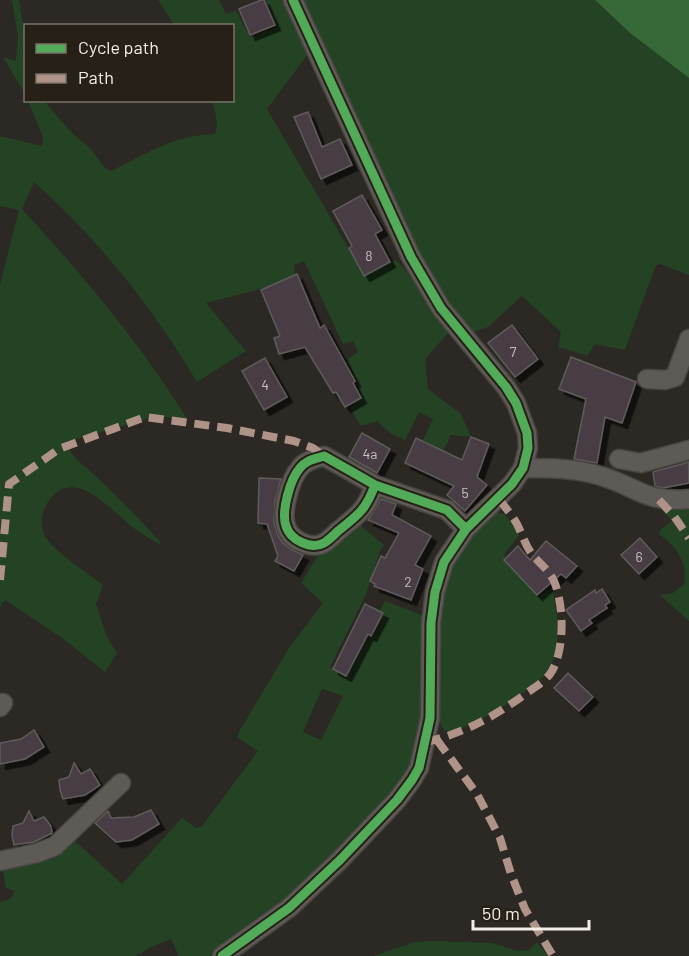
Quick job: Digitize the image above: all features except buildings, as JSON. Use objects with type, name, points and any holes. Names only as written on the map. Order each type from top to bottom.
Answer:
[{"type":"street","points":[[222,956],[289,908],[340,860],[397,800],[412,780],[421,760],[430,718],[431,623],[435,592],[444,562],[466,529],[513,484],[523,468],[528,448],[527,433],[519,410],[506,387],[441,308],[411,257],[293,0]]},
{"type":"street","points":[[647,379],[665,380],[675,377],[689,339]]},
{"type":"street","points":[[620,459],[641,463],[689,450]]},
{"type":"street","points":[[375,485],[366,506],[323,543],[314,546],[303,543],[293,536],[285,525],[286,500],[292,481],[300,467],[310,460],[324,456],[375,485],[447,510],[466,529]]},
{"type":"street","points":[[523,468],[557,468],[599,475],[642,495],[659,500],[689,499]]},
{"type":"street","points":[[0,861],[37,853],[55,846],[121,783]]},
{"type":"green space","points":[[12,0],[19,0],[24,31],[24,92],[3,57],[16,61],[18,36]]},
{"type":"green space","points":[[158,0],[219,0],[226,14],[236,11],[250,37],[277,27],[266,0],[284,0],[308,54],[267,109],[363,273],[396,260],[450,331],[425,359],[428,389],[461,414],[471,437],[451,435],[443,451],[423,440],[433,419],[419,412],[405,440],[390,433],[377,421],[361,426],[350,408],[362,396],[348,359],[358,352],[353,341],[343,344],[304,261],[294,265],[295,275],[257,290],[206,303],[246,351],[197,382],[162,328],[123,276],[80,227],[34,182],[22,209],[110,310],[188,420],[157,416],[66,442],[76,458],[161,543],[159,544],[138,531],[101,501],[79,488],[70,487],[59,491],[45,507],[42,525],[48,540],[62,554],[103,585],[96,604],[107,637],[117,653],[105,672],[62,638],[5,600],[0,607],[0,285],[19,210],[0,206],[0,136],[42,146],[43,137],[28,102],[45,102],[72,133],[90,148],[105,168],[111,171],[173,141],[215,134],[217,122],[212,102],[234,102],[234,24],[173,24]]},
{"type":"green space","points":[[300,0],[595,0],[630,33],[689,78],[689,275],[660,264],[656,265],[625,350],[595,344],[587,356],[558,347],[561,332],[522,296],[488,327],[470,333],[455,315],[415,247]]},
{"type":"green space","points":[[595,0],[689,0],[689,78],[630,33]]},
{"type":"green space","points":[[689,505],[689,621],[660,595],[673,593],[684,584],[685,576],[679,555],[659,534],[661,529],[672,521],[660,508]]},
{"type":"green space","points":[[494,512],[506,516],[519,535],[504,555],[508,562],[539,597],[552,586],[558,630],[556,651],[547,672],[530,688],[501,708],[470,725],[458,730],[447,731],[440,723],[438,683],[439,615],[443,594],[456,558]]},
{"type":"green space","points":[[355,521],[384,545],[366,594],[330,667],[346,672],[385,601],[424,616],[421,727],[417,748],[400,782],[370,819],[286,901],[210,956],[179,956],[171,939],[136,956],[0,956],[0,902],[10,899],[15,891],[6,888],[3,870],[41,862],[74,840],[122,884],[182,818],[196,828],[202,826],[258,751],[237,737],[240,730],[289,648],[323,603],[301,583],[320,552]],"holes":[[[322,689],[343,696],[321,740],[303,732]]]},
{"type":"green space","points":[[415,942],[493,943],[517,951],[529,950],[537,942],[548,956],[373,956]]},
{"type":"marked path","points":[[0,580],[9,484],[59,449],[145,417],[227,428],[294,441],[313,448],[324,456]]},
{"type":"marked path","points":[[426,742],[467,728],[504,708],[545,680],[556,662],[562,626],[560,602],[554,581],[531,553],[515,521],[498,498]]},
{"type":"marked path","points":[[659,500],[674,516],[689,538]]},
{"type":"marked path","points":[[437,740],[477,794],[500,838],[525,909],[553,956]]},
{"type":"cycle path","points":[[222,956],[289,908],[340,860],[397,800],[412,780],[419,768],[430,718],[431,623],[435,592],[444,562],[466,529],[512,484],[523,468],[528,448],[527,433],[516,403],[506,387],[441,308],[411,257],[293,0]]},
{"type":"cycle path","points":[[375,485],[361,511],[324,543],[307,544],[296,539],[288,531],[285,520],[287,496],[296,473],[305,463],[324,456],[375,485],[447,510],[466,529]]}]
